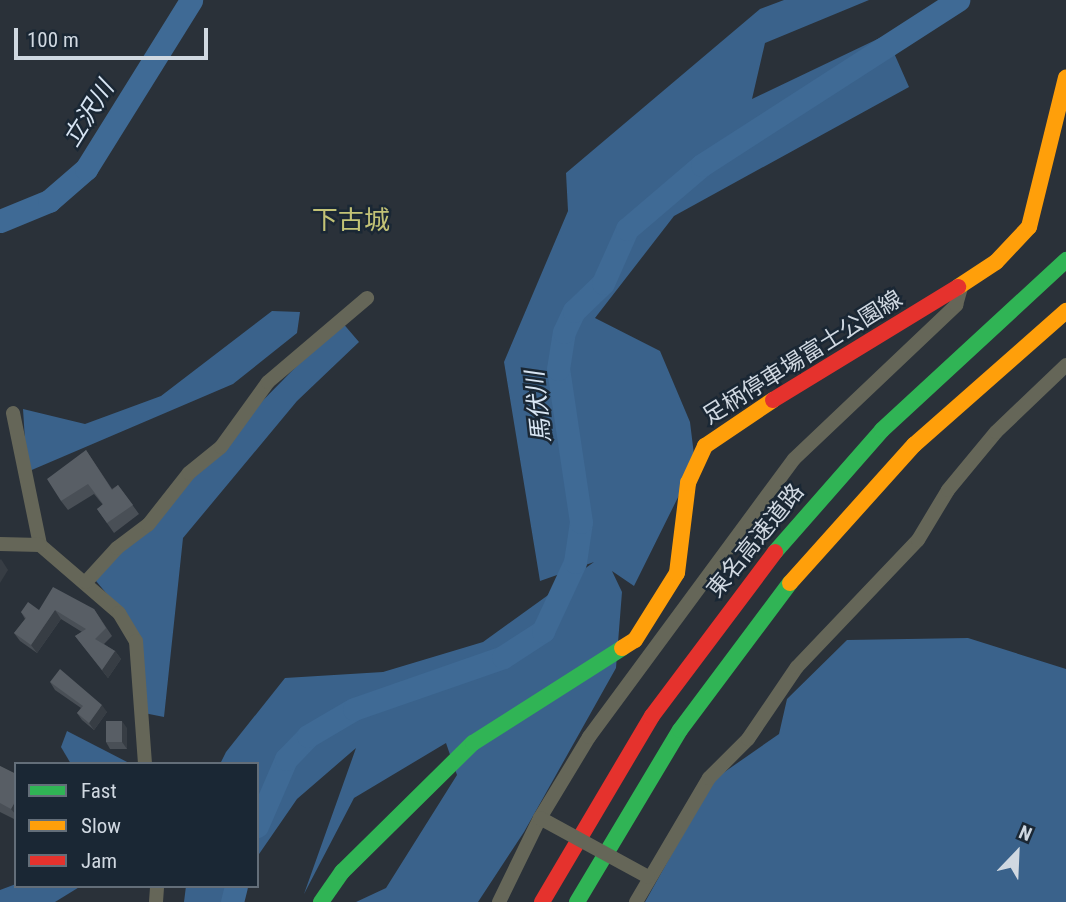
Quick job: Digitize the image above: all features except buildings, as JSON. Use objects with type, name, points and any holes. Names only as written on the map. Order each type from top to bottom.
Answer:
[{"type":"main road","name":"足柄停車場富士公園線","points":[[321,902],[342,872],[473,743],[635,640],[677,573],[688,483],[705,446],[721,431],[865,348],[996,262],[1029,227],[1066,77]]},
{"type":"main road","name":"東名高速道路","points":[[542,902],[652,716],[761,568],[831,486],[934,378],[1066,260]]},
{"type":"main road","points":[[577,902],[680,730],[780,593],[914,445],[1066,311]]},
{"type":"street","points":[[499,902],[540,818],[589,737],[794,458],[957,305],[962,284]]},
{"type":"street","points":[[86,582],[117,548],[148,525],[189,473],[221,447],[268,383],[367,298]]},
{"type":"street","points":[[636,902],[648,877],[709,778],[748,739],[797,667],[918,540],[948,489],[996,432],[1066,365]]},
{"type":"street","points":[[13,413],[40,545]]},
{"type":"street","points":[[0,544],[40,545],[86,582],[118,613],[136,641],[145,762]]},
{"type":"street","points":[[540,818],[648,877]]},
{"type":"shaded area","points":[[784,0],[869,0],[765,43],[752,99],[886,35],[909,87],[674,216],[595,318],[660,351],[690,422],[695,463],[634,586],[612,571],[622,592],[616,668],[524,832],[478,902],[356,902],[386,888],[457,775],[446,743],[354,798],[304,894],[356,748],[297,799],[259,854],[259,762],[221,762],[226,752],[285,678],[383,672],[483,642],[594,562],[540,581],[504,362],[568,211],[566,173],[760,9]]},
{"type":"shaded area","points":[[272,311],[300,312],[297,333],[233,384],[27,472],[23,409],[85,424],[161,396]]},
{"type":"shaded area","points":[[341,321],[359,342],[297,401],[183,538],[164,717],[139,712],[132,624],[91,575]]},
{"type":"shaded area","points":[[968,638],[1066,669],[1066,902],[645,902],[713,780],[779,734],[787,699],[847,640]]},
{"type":"shaded area","points":[[67,731],[127,762],[70,762],[61,747]]},
{"type":"shaded area","points":[[14,885],[14,888],[78,888],[55,902],[0,902],[0,890]]},
{"type":"shaded area","points":[[186,888],[237,888],[227,902],[184,902]]},
{"type":"waterway","name":"立沢川","points":[[0,221],[49,201],[86,169],[191,0]]},
{"type":"waterway","name":"馬伏川","points":[[259,821],[286,759],[308,736],[354,709],[503,657],[543,631],[575,562],[581,522],[558,369],[564,332],[574,311],[603,283],[627,229],[702,165],[958,0]]},
{"type":"waterway","name":"馬伏川","points":[[232,902],[236,888]]},
{"type":"traffic: fast","points":[[775,552],[882,430],[1066,260]]},
{"type":"traffic: fast","points":[[577,902],[680,730],[790,583]]},
{"type":"traffic: fast","points":[[321,902],[342,872],[473,743],[622,648]]},
{"type":"traffic: slow","points":[[958,287],[996,262],[1029,227],[1066,77]]},
{"type":"traffic: slow","points":[[790,583],[914,445],[1066,311]]},
{"type":"traffic: slow","points":[[622,648],[635,640],[677,573],[688,483],[705,446],[773,400]]},
{"type":"traffic: jam","points":[[773,400],[958,287]]},
{"type":"traffic: jam","points":[[542,902],[652,716],[775,552]]},
{"type":"district","name":"下古城","points":[[351,221]]}]
